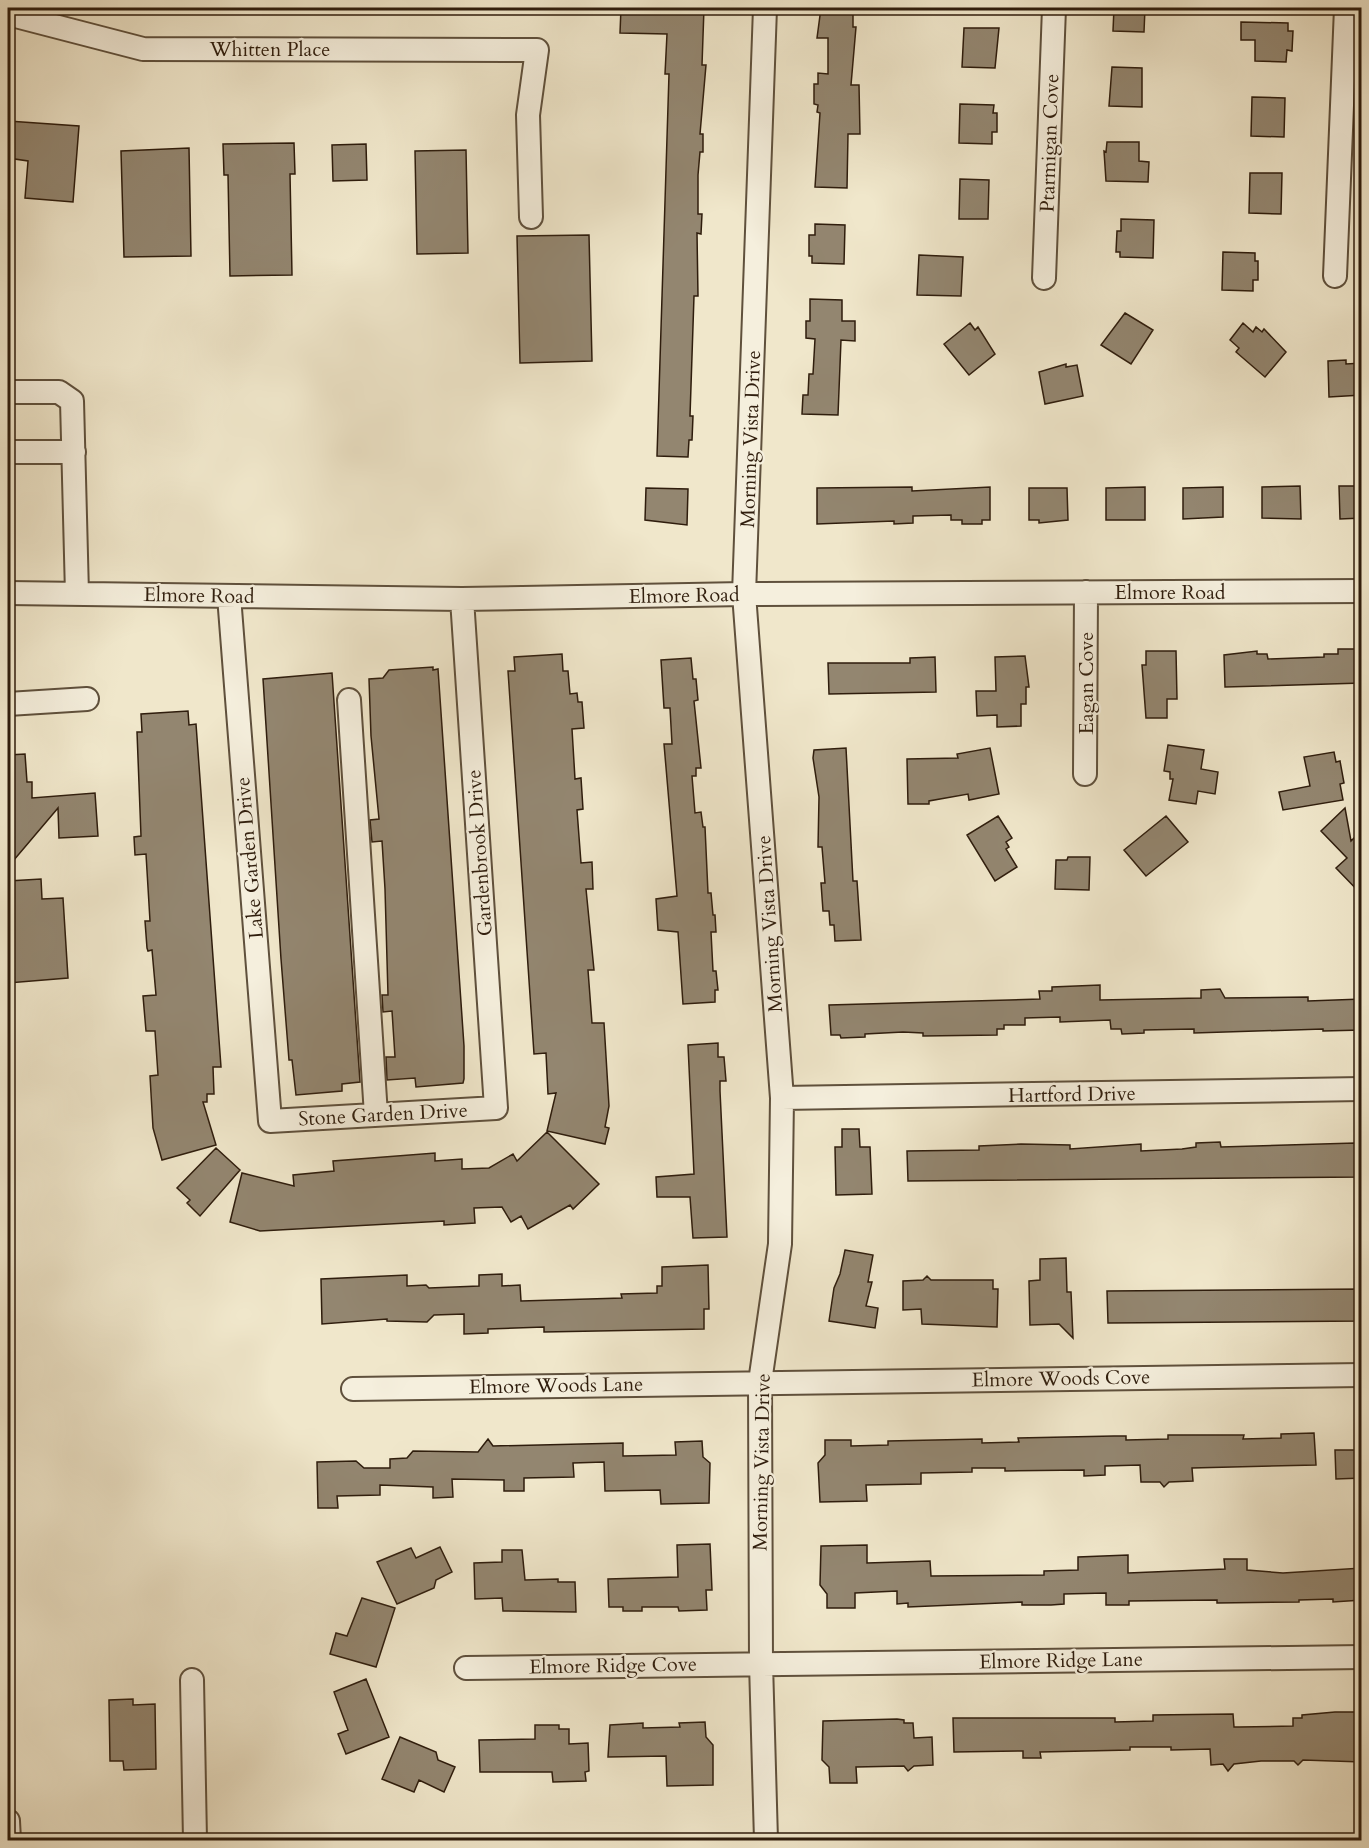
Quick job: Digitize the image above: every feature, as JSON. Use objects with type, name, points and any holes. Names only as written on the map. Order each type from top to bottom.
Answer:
[{"type":"street","name":"Morning Vista Drive","points":[[765,8],[744,594],[782,1098],[780,1244],[760,1382],[761,1663],[766,1840]]},
{"type":"street","name":"Ptarmigan Cove","points":[[1044,278],[1054,8]]},
{"type":"street","points":[[1335,276],[1346,8]]},
{"type":"street","name":"Whitten Place","points":[[8,14],[143,49],[537,50],[528,115],[531,217]]},
{"type":"street","points":[[8,392],[59,392],[72,401],[77,594]]},
{"type":"street","points":[[8,452],[74,452]]},
{"type":"street","name":"Elmore Road","points":[[8,593],[462,599],[744,594],[1362,591]]},
{"type":"street","name":"Eagan Cove","points":[[1085,774],[1086,592]]},
{"type":"street","name":"Lake Garden Drive","points":[[229,596],[270,1120]]},
{"type":"street","name":"Gardenbrook Drive","points":[[462,599],[496,1108]]},
{"type":"street","points":[[8,704],[87,699]]},
{"type":"street","points":[[349,700],[376,1115]]},
{"type":"street","name":"Hartford Drive","points":[[782,1098],[1362,1089]]},
{"type":"street","name":"Stone Garden Drive","points":[[270,1120],[496,1108]]},
{"type":"street","name":"Elmore Woods Cove","points":[[760,1382],[1362,1375]]},
{"type":"street","name":"Elmore Woods Lane","points":[[353,1389],[760,1382]]},
{"type":"street","name":"Elmore Ridge Lane","points":[[761,1663],[1362,1657]]},
{"type":"street","name":"Elmore Ridge Cove","points":[[466,1668],[761,1663]]},
{"type":"street","points":[[192,1680],[195,1840]]},
{"type":"street","points":[[8,1821],[9,1840]]},
{"type":"building","points":[[621,8],[704,8],[702,65],[706,65],[700,134],[703,134],[703,152],[700,152],[698,175],[698,214],[702,214],[701,234],[697,233],[698,296],[694,296],[690,416],[693,416],[692,440],[689,440],[688,457],[657,456],[669,74],[665,74],[667,34],[620,33]]},
{"type":"building","points":[[821,8],[853,8],[853,27],[856,27],[851,85],[859,85],[860,134],[848,134],[847,188],[815,187],[820,113],[817,112],[818,105],[814,104],[814,84],[818,84],[818,73],[828,74],[828,38],[817,38]]},
{"type":"building","points":[[1114,8],[1145,8],[1144,32],[1113,31]]},
{"type":"building","points":[[1241,22],[1288,23],[1288,31],[1293,31],[1292,51],[1287,50],[1286,62],[1255,61],[1255,40],[1241,40]]},
{"type":"building","points":[[964,28],[999,28],[995,68],[962,67]]},
{"type":"building","points":[[1112,67],[1142,68],[1142,107],[1109,106]]},
{"type":"building","points":[[1252,97],[1285,98],[1284,137],[1251,136]]},
{"type":"building","points":[[960,104],[994,105],[993,113],[997,113],[997,132],[992,132],[992,144],[959,143]]},
{"type":"building","points":[[8,121],[79,126],[73,202],[25,198],[28,161],[8,158]]},
{"type":"building","points":[[1107,142],[1139,142],[1139,161],[1149,162],[1148,182],[1106,181],[1104,151],[1106,152]]},
{"type":"building","points":[[294,143],[295,174],[290,174],[292,275],[230,276],[228,175],[224,175],[223,144]]},
{"type":"building","points":[[366,144],[367,180],[333,181],[332,145]]},
{"type":"building","points":[[189,148],[191,256],[124,257],[121,151]]},
{"type":"building","points":[[466,150],[468,253],[417,254],[415,151]]},
{"type":"building","points":[[1250,173],[1282,173],[1281,214],[1249,213]]},
{"type":"building","points":[[960,179],[989,180],[988,219],[959,219]]},
{"type":"building","points":[[1121,219],[1154,220],[1153,258],[1120,257],[1120,252],[1116,252],[1117,231],[1121,231]]},
{"type":"building","points":[[815,224],[845,225],[844,264],[812,263],[812,256],[809,256],[809,235],[815,235]]},
{"type":"building","points":[[589,235],[592,361],[520,363],[517,236]]},
{"type":"building","points":[[1223,252],[1255,253],[1255,261],[1258,261],[1258,280],[1253,280],[1253,291],[1222,290]]},
{"type":"building","points":[[919,255],[963,257],[961,296],[917,295]]},
{"type":"building","points":[[810,299],[842,300],[842,321],[855,321],[855,341],[841,340],[838,415],[802,414],[803,395],[808,395],[809,374],[813,374],[815,339],[806,338],[806,321],[810,321]]},
{"type":"building","points":[[1125,313],[1153,330],[1131,364],[1101,345]]},
{"type":"building","points":[[970,323],[975,330],[978,327],[995,354],[969,375],[944,344]]},
{"type":"building","points":[[1243,323],[1253,332],[1256,327],[1262,332],[1264,329],[1286,352],[1265,377],[1236,352],[1239,348],[1230,340]]},
{"type":"building","points":[[1346,360],[1346,364],[1362,363],[1362,395],[1329,397],[1328,361]]},
{"type":"building","points":[[1066,364],[1066,367],[1077,365],[1083,396],[1045,404],[1039,372]]},
{"type":"building","points":[[1300,486],[1301,519],[1262,518],[1262,487]]},
{"type":"building","points":[[1339,486],[1362,486],[1362,518],[1340,519]]},
{"type":"building","points":[[912,487],[912,491],[990,487],[990,520],[982,520],[982,524],[962,524],[962,520],[951,520],[951,515],[913,516],[913,523],[894,524],[894,521],[817,524],[817,488]]},
{"type":"building","points":[[1145,487],[1145,520],[1106,520],[1106,488]]},
{"type":"building","points":[[1223,487],[1223,517],[1183,519],[1183,488]]},
{"type":"building","points":[[646,488],[688,489],[687,525],[645,520]]},
{"type":"building","points":[[1029,488],[1067,488],[1068,520],[1039,523],[1039,520],[1029,520]]},
{"type":"building","points":[[1338,649],[1360,649],[1362,683],[1225,687],[1224,655],[1257,651],[1257,654],[1267,654],[1268,659],[1324,657],[1324,654],[1338,654]]},
{"type":"building","points":[[1146,651],[1176,651],[1177,699],[1167,699],[1167,718],[1146,718],[1142,665],[1146,665]]},
{"type":"building","points":[[562,654],[563,671],[568,671],[570,694],[577,693],[578,702],[582,702],[584,728],[572,729],[575,779],[581,778],[583,809],[577,810],[581,863],[592,862],[593,889],[586,889],[594,970],[588,970],[592,1023],[604,1023],[609,1106],[605,1127],[609,1128],[605,1144],[547,1131],[556,1093],[548,1094],[546,1053],[534,1054],[508,671],[515,671],[514,657]]},
{"type":"building","points":[[1025,656],[1029,687],[1026,687],[1026,704],[1021,704],[1021,726],[997,727],[997,715],[977,716],[976,691],[996,691],[995,657]]},
{"type":"building","points":[[935,657],[936,692],[829,694],[828,663],[910,663],[910,658]]},
{"type":"building","points":[[691,658],[698,700],[694,701],[701,768],[696,768],[696,776],[692,776],[695,813],[701,812],[703,827],[705,827],[708,893],[711,893],[716,932],[711,932],[713,971],[716,971],[718,990],[715,990],[715,1002],[683,1004],[678,932],[658,930],[656,899],[677,896],[664,744],[672,744],[670,708],[664,708],[661,660]]},
{"type":"building","points":[[433,667],[433,670],[438,669],[464,1046],[464,1079],[463,1083],[416,1087],[415,1078],[387,1080],[386,1057],[395,1057],[392,1011],[383,1012],[382,995],[388,995],[385,889],[382,841],[372,842],[370,820],[379,819],[371,736],[369,679],[383,678],[389,670]]},
{"type":"building","points":[[332,673],[360,1082],[342,1084],[342,1091],[296,1095],[292,1060],[289,1060],[263,679]]},
{"type":"building","points":[[188,711],[189,725],[196,724],[221,1067],[213,1067],[214,1094],[207,1094],[207,1102],[203,1102],[216,1145],[162,1160],[153,1128],[150,1076],[158,1075],[155,1031],[146,1031],[143,996],[156,995],[152,950],[148,951],[147,948],[145,921],[150,921],[146,854],[135,855],[134,837],[141,836],[137,732],[142,732],[141,714]]},
{"type":"building","points":[[1168,745],[1204,750],[1201,769],[1218,772],[1215,794],[1198,791],[1196,804],[1169,800],[1173,779],[1170,779],[1170,772],[1164,771]]},
{"type":"building","points":[[846,748],[853,881],[857,881],[861,940],[835,941],[834,925],[830,925],[829,911],[823,911],[821,883],[825,883],[822,847],[818,847],[819,797],[813,758],[814,750]]},
{"type":"building","points":[[990,748],[999,794],[969,800],[968,794],[929,801],[929,804],[908,804],[907,759],[958,758],[957,754]]},
{"type":"building","points":[[1334,752],[1336,762],[1340,761],[1344,783],[1340,784],[1343,800],[1283,810],[1279,792],[1310,786],[1304,757]]},
{"type":"building","points":[[25,754],[27,782],[32,782],[32,798],[95,793],[98,836],[59,838],[58,808],[8,867],[8,755]]},
{"type":"building","points":[[1345,808],[1351,841],[1362,830],[1362,895],[1336,868],[1347,858],[1321,831]]},
{"type":"building","points":[[998,816],[1012,838],[1006,842],[1009,847],[1006,849],[1017,867],[995,881],[967,835]]},
{"type":"building","points":[[1166,816],[1188,842],[1146,876],[1124,850]]},
{"type":"building","points":[[1068,857],[1090,857],[1089,890],[1055,889],[1056,860],[1067,860]]},
{"type":"building","points":[[41,879],[42,899],[63,898],[68,978],[8,983],[8,881]]},
{"type":"building","points":[[1100,985],[1100,1000],[1201,998],[1201,990],[1220,989],[1225,998],[1308,997],[1308,1001],[1362,999],[1362,1030],[1194,1033],[1194,1029],[1144,1030],[1144,1033],[1122,1034],[1121,1029],[1111,1029],[1110,1020],[1060,1022],[1060,1017],[1025,1018],[1025,1025],[1004,1025],[1004,1029],[997,1029],[997,1035],[923,1036],[923,1033],[903,1032],[841,1038],[840,1035],[831,1035],[829,1005],[1040,999],[1039,991],[1052,991],[1052,987]]},
{"type":"building","points":[[718,1043],[718,1057],[724,1057],[726,1081],[720,1081],[720,1091],[727,1237],[693,1238],[690,1197],[657,1197],[656,1177],[694,1174],[688,1045]]},
{"type":"building","points":[[842,1129],[859,1129],[860,1147],[870,1147],[872,1194],[836,1195],[835,1147],[842,1147]]},
{"type":"building","points":[[547,1132],[599,1184],[573,1209],[570,1205],[528,1229],[521,1216],[511,1222],[502,1207],[474,1208],[475,1223],[444,1225],[444,1221],[260,1231],[230,1222],[242,1173],[294,1186],[293,1175],[334,1171],[333,1161],[435,1153],[435,1161],[462,1159],[462,1169],[489,1168],[513,1154],[517,1161]]},
{"type":"building","points":[[1220,1142],[1221,1147],[1355,1143],[1356,1148],[1362,1148],[1362,1177],[908,1181],[907,1151],[979,1150],[979,1146],[1021,1144],[1070,1145],[1070,1149],[1141,1144],[1141,1151],[1182,1149],[1196,1147],[1196,1143]]},
{"type":"building","points":[[216,1148],[240,1170],[200,1216],[187,1203],[190,1200],[177,1188]]},
{"type":"building","points":[[845,1250],[873,1255],[868,1282],[872,1282],[866,1306],[878,1308],[875,1328],[829,1321],[834,1288],[840,1274]]},
{"type":"building","points":[[1066,1258],[1067,1292],[1071,1292],[1073,1338],[1059,1324],[1030,1325],[1029,1281],[1040,1280],[1040,1259]]},
{"type":"building","points":[[708,1265],[709,1309],[704,1309],[704,1329],[544,1332],[544,1327],[488,1329],[488,1333],[464,1334],[464,1314],[434,1315],[427,1322],[387,1321],[387,1319],[322,1324],[321,1279],[407,1275],[407,1286],[426,1285],[429,1288],[479,1286],[479,1275],[502,1274],[502,1286],[520,1285],[521,1301],[622,1298],[621,1294],[657,1293],[657,1286],[662,1286],[662,1267]]},
{"type":"building","points":[[927,1276],[931,1280],[993,1280],[993,1289],[998,1289],[997,1327],[922,1324],[921,1309],[903,1310],[903,1281],[923,1280]]},
{"type":"building","points":[[1362,1289],[1362,1321],[1108,1323],[1107,1291]]},
{"type":"building","points":[[1314,1433],[1316,1465],[1192,1468],[1193,1481],[1169,1482],[1164,1487],[1160,1482],[1141,1482],[1140,1465],[1105,1466],[1105,1475],[1084,1476],[1084,1470],[1005,1471],[1005,1468],[972,1468],[972,1472],[921,1473],[921,1484],[866,1485],[867,1501],[820,1502],[818,1463],[825,1455],[825,1440],[851,1440],[851,1446],[888,1445],[888,1441],[982,1439],[982,1443],[1019,1442],[1018,1438],[1114,1436],[1126,1436],[1126,1440],[1168,1439],[1168,1435],[1244,1435],[1243,1439],[1281,1438],[1281,1434]]},
{"type":"building","points":[[488,1439],[493,1446],[623,1443],[623,1456],[676,1455],[675,1442],[702,1441],[703,1457],[710,1463],[709,1503],[661,1504],[660,1490],[605,1491],[604,1462],[573,1463],[574,1477],[524,1478],[524,1491],[504,1491],[504,1480],[452,1479],[453,1497],[433,1498],[433,1487],[380,1485],[380,1495],[337,1496],[338,1508],[318,1508],[317,1462],[356,1461],[364,1468],[390,1468],[390,1459],[407,1458],[413,1451],[478,1452]]},
{"type":"building","points":[[1335,1450],[1362,1450],[1362,1478],[1336,1479]]},
{"type":"building","points":[[710,1544],[712,1590],[706,1590],[707,1610],[679,1611],[678,1607],[642,1607],[642,1611],[623,1611],[623,1607],[609,1607],[608,1579],[678,1577],[677,1545]]},
{"type":"building","points":[[867,1545],[867,1563],[930,1561],[931,1576],[1044,1575],[1044,1571],[1078,1570],[1078,1557],[1128,1555],[1128,1573],[1225,1569],[1224,1559],[1247,1559],[1247,1570],[1283,1573],[1362,1568],[1362,1600],[1217,1603],[1217,1600],[1129,1601],[1129,1605],[1106,1605],[1106,1593],[1064,1594],[1064,1604],[1051,1605],[1022,1605],[1022,1602],[908,1607],[908,1603],[897,1604],[897,1591],[855,1593],[855,1608],[827,1608],[827,1594],[820,1585],[821,1546]]},
{"type":"building","points":[[440,1547],[452,1572],[436,1580],[434,1588],[397,1604],[377,1562],[411,1548],[416,1558]]},
{"type":"building","points":[[502,1550],[522,1550],[525,1580],[558,1579],[558,1582],[575,1582],[576,1612],[503,1611],[502,1598],[475,1599],[474,1563],[502,1562]]},
{"type":"building","points":[[362,1598],[395,1608],[376,1667],[330,1654],[336,1633],[347,1636]]},
{"type":"building","points":[[366,1679],[389,1737],[346,1754],[338,1734],[348,1730],[334,1692]]},
{"type":"building","points":[[133,1699],[133,1705],[155,1704],[156,1769],[124,1770],[123,1761],[110,1761],[109,1700]]},
{"type":"building","points":[[1358,1712],[1359,1726],[1362,1726],[1362,1762],[1303,1760],[1298,1765],[1294,1761],[1261,1761],[1234,1764],[1228,1771],[1223,1764],[1211,1765],[1210,1749],[1171,1750],[1171,1747],[1130,1747],[1130,1750],[1040,1752],[1041,1758],[1023,1758],[1023,1751],[954,1752],[953,1718],[1115,1718],[1115,1722],[1153,1721],[1153,1715],[1233,1714],[1234,1727],[1239,1727],[1293,1726],[1293,1718],[1302,1718],[1302,1715]]},
{"type":"building","points":[[904,1720],[904,1723],[913,1723],[914,1738],[932,1737],[933,1765],[914,1766],[908,1771],[904,1766],[856,1767],[857,1783],[830,1783],[829,1767],[822,1760],[823,1721]]},
{"type":"building","points":[[705,1722],[706,1737],[713,1745],[713,1785],[667,1786],[666,1756],[608,1757],[610,1725],[643,1723],[643,1728],[680,1727],[679,1723]]},
{"type":"building","points":[[535,1725],[559,1725],[559,1729],[569,1729],[569,1744],[588,1743],[589,1771],[585,1772],[586,1781],[553,1782],[552,1772],[480,1772],[479,1740],[535,1739]]},
{"type":"building","points":[[400,1737],[436,1752],[438,1760],[455,1767],[444,1792],[419,1780],[414,1792],[382,1779]]}]
